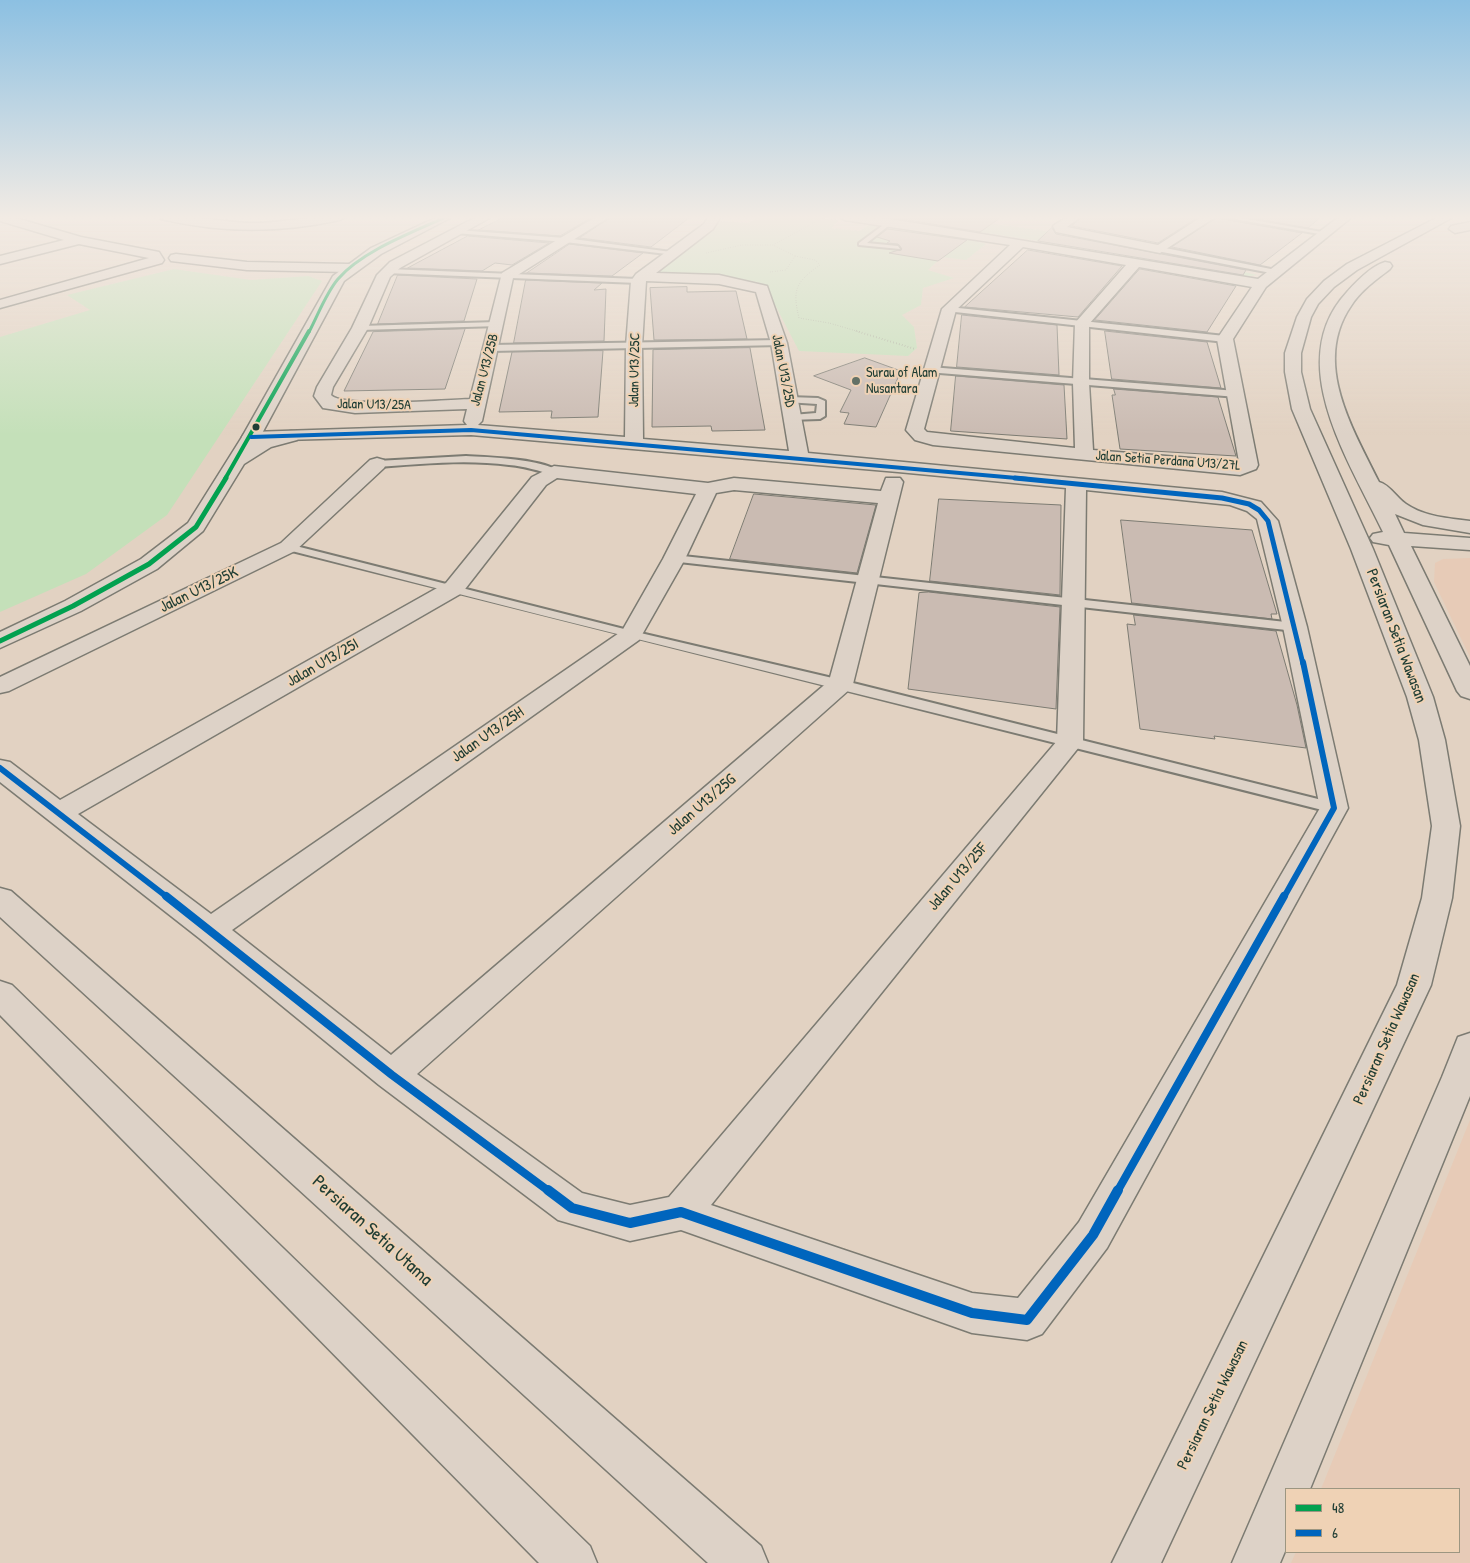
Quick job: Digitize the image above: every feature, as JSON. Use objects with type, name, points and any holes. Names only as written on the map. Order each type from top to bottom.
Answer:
[{"type":"street","points":[[0,304],[50,289]]},
{"type":"street","points":[[0,641],[73,606],[149,564],[196,527],[251,437],[335,289]]},
{"type":"street","name":"Jalan U13/25A","points":[[378,289],[360,328],[322,396],[329,404],[355,408],[476,404]]},
{"type":"street","name":"Jalan U13/25B","points":[[471,430],[504,289]]},
{"type":"street","name":"Jalan U13/25C","points":[[634,443],[634,346],[639,289]]},
{"type":"street","name":"Jalan U13/25D","points":[[762,289],[779,343],[799,457]]},
{"type":"street","points":[[930,370],[949,309],[971,289]]},
{"type":"street","points":[[1084,454],[1081,383],[1082,323],[1112,289]]},
{"type":"street","points":[[1225,339],[1258,289]]},
{"type":"street","name":"Persiaran Setia Wawasan","points":[[1136,1563],[1414,986],[1437,898],[1446,826],[1432,740],[1420,697],[1354,530],[1301,409],[1293,372],[1293,352],[1304,317],[1312,302],[1325,289]]},
{"type":"street","name":"Persiaran Setia Wawasan","points":[[1355,289],[1340,308],[1334,320],[1325,356],[1330,392],[1336,413],[1392,533],[1422,590],[1470,690]]},
{"type":"street","name":"Jalan Setia Perdana U13/27L","points":[[930,370],[915,430],[920,436],[933,440],[1188,465],[1246,468],[1249,462],[1225,339]]},
{"type":"street","points":[[262,418],[267,425],[291,436]]},
{"type":"street","points":[[0,768],[210,930],[392,1075],[572,1208],[630,1223],[682,1212],[972,1314],[1027,1320],[1093,1235],[1334,808],[1295,627],[1268,521],[1262,511],[1251,503],[1222,498],[799,457],[471,430],[251,437]]},
{"type":"street","points":[[237,460],[266,443],[291,436]]},
{"type":"street","name":"Jalan U13/25K","points":[[0,686],[288,547],[377,464]]},
{"type":"street","points":[[841,684],[869,581],[888,498],[898,466]]},
{"type":"street","points":[[1362,466],[1389,502],[1406,514],[1422,520],[1470,527]]},
{"type":"street","points":[[554,472],[708,489],[734,484],[888,498]]},
{"type":"street","name":"Jalan U13/25I","points":[[59,813],[454,588],[539,481],[554,472]]},
{"type":"street","points":[[1070,742],[1076,484]]},
{"type":"street","name":"Jalan U13/25H","points":[[210,930],[631,635],[674,558],[708,489]]},
{"type":"street","points":[[1354,530],[1392,533],[1470,544]]},
{"type":"street","points":[[1392,533],[1470,531]]},
{"type":"street","points":[[1422,590],[1424,560],[1436,554],[1470,552]]},
{"type":"street","name":"Jalan U13/25G","points":[[392,1075],[841,684]]},
{"type":"street","name":"Jalan U13/25F","points":[[682,1212],[1070,742]]},
{"type":"street","name":"Persiaran Setia Utama","points":[[0,898],[744,1563]]},
{"type":"street","points":[[0,994],[573,1563]]},
{"type":"street","points":[[1288,1488],[1467,1066]]},
{"type":"street","points":[[1256,1563],[1285,1495]]},
{"type":"lane","points":[[949,309],[1225,339]]},
{"type":"lane","points":[[360,328],[497,324]]},
{"type":"lane","points":[[491,348],[779,343]]},
{"type":"lane","points":[[930,370],[1236,394]]},
{"type":"lane","points":[[789,400],[818,401],[822,403],[820,416],[792,418]]},
{"type":"lane","points":[[377,464],[444,460],[503,460],[534,465],[554,472]]},
{"type":"lane","points":[[288,547],[454,588],[631,635],[841,684],[1334,808]]},
{"type":"lane","points":[[674,558],[1295,627]]},
{"type":"path","points":[[797,289],[793,297],[799,318],[829,323],[898,345],[935,353]]},
{"type":"shaded area","points":[[1470,558],[1470,657],[1434,582],[1435,563],[1443,559]]},
{"type":"shaded area","points":[[1470,1120],[1470,1563],[1291,1563],[1296,1553],[1460,1553],[1460,1488],[1321,1488]]},
{"type":"green space","points":[[92,289],[317,289],[167,515],[86,574],[0,612],[0,337],[90,310],[67,295]]},
{"type":"green space","points":[[764,289],[923,289],[921,305],[902,315],[914,327],[917,348],[908,356],[799,351],[771,297]]},
{"type":"building","points":[[392,289],[474,289],[464,321],[378,324]]},
{"type":"building","points":[[524,289],[606,289],[604,341],[514,343]]},
{"type":"building","points":[[650,289],[687,289],[687,292],[736,291],[747,339],[654,340]]},
{"type":"building","points":[[985,289],[1102,289],[1078,317],[965,307]]},
{"type":"building","points":[[1122,289],[1234,289],[1207,332],[1095,320]]},
{"type":"building","points":[[962,315],[1057,325],[1059,375],[957,367]]},
{"type":"building","points":[[465,329],[445,389],[344,391],[373,332]]},
{"type":"building","points":[[1105,331],[1207,342],[1221,388],[1112,379]]},
{"type":"building","points":[[750,348],[765,430],[712,431],[711,426],[652,427],[653,350]]},
{"type":"building","points":[[603,351],[598,417],[551,418],[552,411],[499,412],[512,352]]},
{"type":"building","points":[[865,358],[901,371],[876,427],[844,424],[849,413],[840,412],[851,390],[814,376]]},
{"type":"building","points":[[956,376],[1064,385],[1067,439],[951,431]]},
{"type":"building","points":[[1114,389],[1218,397],[1236,456],[1120,449],[1112,395],[1115,395]]},
{"type":"building","points":[[754,494],[876,505],[857,573],[730,559]]},
{"type":"building","points":[[939,499],[1061,505],[1060,595],[930,581]]},
{"type":"building","points":[[1121,520],[1252,530],[1277,614],[1271,614],[1272,619],[1132,603]]},
{"type":"building","points":[[929,592],[1060,607],[1056,709],[908,689],[919,593]]},
{"type":"building","points":[[1134,615],[1276,631],[1297,705],[1306,748],[1140,729],[1127,624],[1135,625]]},
{"type":"transit line","name":"48","points":[[0,641],[73,606],[149,564],[196,527],[251,437],[333,289]]},
{"type":"transit line","name":"6","points":[[0,768],[210,930],[392,1075],[572,1208],[630,1223],[681,1212],[972,1313],[1027,1320],[1093,1235],[1334,808],[1295,627],[1268,521],[1259,510],[1243,502],[1222,498],[898,466],[471,430],[251,437]]},
{"type":"place","name":"Surau of Alam Nusantara","points":[[856,381]]}]
